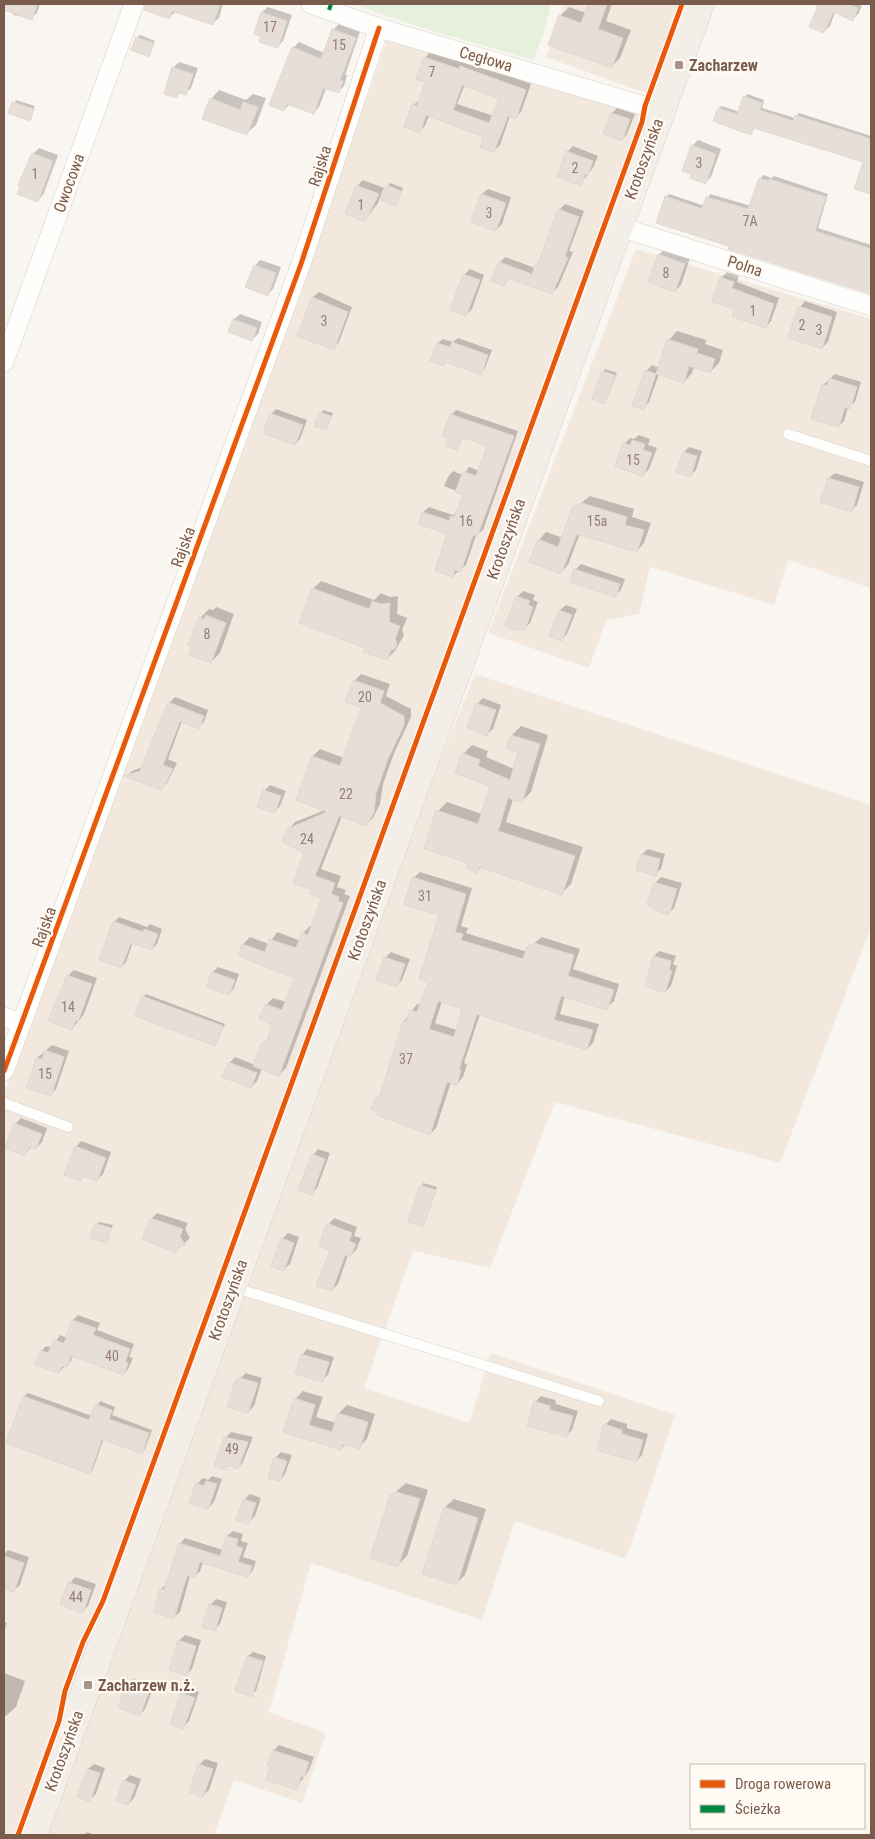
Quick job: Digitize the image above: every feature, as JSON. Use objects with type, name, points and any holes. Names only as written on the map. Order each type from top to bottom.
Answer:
[{"type":"main road","name":"Krotoszyńska","points":[[33,1835],[700,4]]},
{"type":"street","name":"Owocowa","points":[[4,362],[134,4]]},
{"type":"street","name":"Cegłowa","points":[[311,4],[330,7],[378,28],[662,111]]},
{"type":"street","name":"Rajska","points":[[4,1071],[301,264],[378,28]]},
{"type":"street","name":"Polna","points":[[620,226],[871,306]]},
{"type":"street","points":[[4,1016],[22,1023]]},
{"type":"lane","points":[[788,434],[871,461]]},
{"type":"lane","points":[[4,1103],[68,1127]]},
{"type":"lane","points":[[232,1287],[599,1401]]},
{"type":"shaded area","points":[[564,4],[686,4],[651,95],[546,57]]},
{"type":"shaded area","points":[[388,37],[651,118],[23,1835],[4,1835],[4,1094],[308,267]]},
{"type":"shaded area","points":[[636,249],[871,319],[871,588],[788,560],[774,605],[650,567],[639,614],[606,620],[589,668],[488,633]]},
{"type":"shaded area","points":[[475,674],[871,805],[871,928],[780,1163],[555,1102],[490,1268],[413,1251],[364,1388],[469,1423],[491,1353],[675,1415],[626,1559],[515,1521],[482,1620],[311,1563],[269,1712],[326,1733],[302,1803],[234,1780],[214,1835],[47,1835],[178,1471],[428,790]]},
{"type":"green space","points":[[354,4],[551,4],[544,32],[533,60],[420,27]]},
{"type":"building","points":[[4,4],[37,4],[32,20],[4,10]]},
{"type":"building","points":[[145,4],[220,4],[213,25],[172,11],[170,19],[144,10]]},
{"type":"building","points":[[588,4],[607,4],[598,29],[623,38],[612,68],[548,45],[559,15],[581,23]]},
{"type":"building","points":[[814,4],[847,4],[858,8],[853,21],[833,12],[824,33],[809,27],[818,6]]},
{"type":"building","points":[[261,12],[287,21],[278,48],[259,42],[261,37],[254,34]]},
{"type":"building","points":[[332,29],[356,38],[340,80],[343,81],[339,93],[323,88],[314,114],[287,104],[284,111],[269,105],[292,47],[321,59]]},
{"type":"building","points":[[136,37],[154,43],[149,57],[131,50]]},
{"type":"building","points":[[424,57],[459,69],[460,66],[526,90],[516,119],[508,116],[494,152],[480,148],[484,137],[426,115],[420,133],[404,127],[412,104],[417,106],[425,82],[416,79]],"holes":[[[462,85],[499,99],[489,123],[453,110]]]},
{"type":"building","points":[[172,67],[193,74],[186,95],[178,93],[177,98],[164,94]]},
{"type":"building","points":[[743,96],[762,103],[760,110],[793,121],[795,115],[871,139],[871,194],[854,189],[863,162],[754,128],[751,135],[713,121],[718,108],[737,114]]},
{"type":"building","points":[[210,98],[240,110],[243,102],[258,107],[247,135],[202,119]]},
{"type":"building","points":[[12,102],[34,109],[30,121],[8,113]]},
{"type":"building","points":[[611,113],[630,119],[622,141],[603,134]]},
{"type":"building","points":[[691,145],[716,154],[706,184],[690,178],[691,174],[682,171]]},
{"type":"building","points":[[566,151],[593,161],[588,175],[585,174],[581,186],[557,177]]},
{"type":"building","points":[[32,153],[53,161],[38,202],[17,194],[20,186],[18,185]]},
{"type":"building","points":[[759,178],[769,181],[769,179],[826,197],[815,231],[871,249],[871,294],[728,249],[729,246],[656,223],[665,196],[702,209],[706,197],[748,209]]},
{"type":"building","points":[[356,185],[379,194],[365,222],[345,214]]},
{"type":"building","points":[[387,185],[401,191],[396,206],[381,200]]},
{"type":"building","points":[[481,194],[506,203],[496,231],[471,222]]},
{"type":"building","points":[[558,209],[579,217],[565,256],[568,258],[552,294],[508,278],[504,286],[491,281],[499,262],[532,274],[535,265],[537,266]]},
{"type":"building","points":[[658,254],[685,264],[675,292],[648,282]]},
{"type":"building","points":[[254,265],[276,273],[268,296],[245,287]]},
{"type":"building","points":[[463,274],[480,280],[466,316],[450,310]]},
{"type":"building","points":[[720,277],[734,282],[732,288],[774,304],[766,328],[732,317],[735,309],[712,302]]},
{"type":"building","points":[[312,297],[348,312],[334,350],[297,336]]},
{"type":"building","points":[[798,306],[832,317],[822,349],[788,338]]},
{"type":"building","points":[[233,319],[257,328],[252,341],[228,332]]},
{"type":"building","points":[[667,339],[698,349],[697,353],[715,359],[710,373],[689,366],[684,383],[656,374]]},
{"type":"building","points":[[452,342],[488,355],[481,375],[446,362],[444,366],[430,361],[437,343],[450,347]]},
{"type":"building","points":[[645,370],[656,374],[644,410],[632,406]]},
{"type":"building","points":[[602,371],[615,375],[605,404],[592,399]]},
{"type":"building","points":[[829,378],[857,387],[850,409],[845,407],[839,427],[811,419],[822,384],[827,386]]},
{"type":"building","points":[[319,412],[331,416],[326,430],[314,426]]},
{"type":"building","points":[[270,413],[303,425],[295,445],[263,433]]},
{"type":"building","points":[[450,414],[514,436],[477,537],[473,535],[461,572],[455,570],[453,577],[435,571],[447,534],[418,524],[422,512],[450,521],[450,516],[454,517],[463,495],[455,492],[463,471],[476,476],[487,446],[462,437],[457,450],[445,446],[448,439],[442,437]]},
{"type":"building","points":[[632,440],[645,444],[643,450],[652,453],[643,477],[615,466],[623,443],[630,445]]},
{"type":"building","points":[[683,452],[697,456],[691,477],[676,472]]},
{"type":"building","points":[[828,478],[859,487],[852,512],[820,502]]},
{"type":"building","points":[[582,503],[627,517],[625,525],[644,530],[637,552],[577,534],[561,574],[529,562],[538,539],[558,547],[572,508]]},
{"type":"building","points":[[574,569],[620,584],[616,597],[570,582]]},
{"type":"building","points":[[312,588],[369,609],[372,601],[381,604],[390,603],[389,622],[400,626],[395,639],[397,643],[395,649],[391,650],[387,660],[363,652],[365,648],[299,623]]},
{"type":"building","points":[[516,596],[530,601],[528,605],[533,607],[525,630],[519,628],[518,631],[505,626]]},
{"type":"building","points":[[559,610],[572,615],[562,641],[549,636]]},
{"type":"building","points":[[206,615],[226,623],[211,663],[189,655],[192,647],[188,645],[199,617],[204,619]]},
{"type":"building","points":[[353,680],[384,691],[380,703],[404,716],[404,725],[388,759],[376,793],[374,813],[366,826],[339,816],[315,876],[335,883],[331,894],[339,897],[338,901],[343,903],[279,1076],[253,1066],[261,1044],[267,1041],[272,1024],[259,1019],[265,1004],[282,1010],[294,978],[238,956],[242,944],[265,952],[269,939],[296,948],[302,932],[308,935],[321,898],[310,894],[311,889],[293,883],[304,853],[282,842],[287,829],[327,812],[296,800],[312,756],[340,766],[361,708],[345,702]]},
{"type":"building","points":[[168,702],[204,716],[199,729],[180,721],[163,765],[173,769],[162,790],[124,776],[140,771]]},
{"type":"building","points":[[476,703],[496,710],[487,736],[467,728]]},
{"type":"building","points":[[511,735],[540,744],[522,803],[508,798],[498,831],[575,856],[562,895],[479,867],[477,873],[466,869],[468,863],[424,849],[436,810],[478,824],[490,786],[455,773],[462,753],[480,760],[478,766],[510,780],[518,752],[506,748]]},
{"type":"building","points":[[263,790],[281,796],[275,813],[257,807]]},
{"type":"building","points":[[641,854],[660,859],[656,876],[636,870]]},
{"type":"building","points":[[412,877],[466,894],[455,932],[463,934],[461,940],[523,959],[527,947],[534,943],[574,955],[568,976],[614,990],[607,1010],[561,996],[554,1020],[593,1030],[587,1050],[477,1014],[459,1069],[461,1070],[457,1085],[447,1082],[430,1135],[377,1115],[378,1112],[371,1109],[376,1097],[379,1098],[403,1021],[406,1022],[410,1010],[417,1012],[428,982],[419,979],[439,915],[404,905]],"holes":[[[438,1001],[462,1009],[454,1037],[429,1029]]]},
{"type":"building","points":[[654,882],[677,889],[669,915],[654,910],[647,905]]},
{"type":"building","points":[[113,921],[143,932],[144,929],[158,934],[152,950],[131,943],[121,968],[99,960]]},
{"type":"building","points":[[653,956],[671,961],[669,970],[672,971],[665,993],[645,986]]},
{"type":"building","points":[[384,957],[405,964],[397,987],[376,980]]},
{"type":"building","points":[[212,972],[235,980],[229,995],[206,987]]},
{"type":"building","points":[[67,975],[92,984],[78,1021],[76,1020],[72,1030],[48,1021]]},
{"type":"building","points":[[142,996],[223,1026],[215,1046],[135,1016]]},
{"type":"building","points":[[45,1050],[64,1057],[51,1096],[26,1088],[36,1058],[42,1059]]},
{"type":"building","points":[[228,1062],[257,1073],[251,1088],[222,1077]]},
{"type":"building","points":[[14,1123],[42,1134],[36,1149],[29,1147],[25,1156],[5,1148]]},
{"type":"building","points":[[75,1146],[106,1158],[97,1181],[83,1176],[81,1181],[64,1175]]},
{"type":"building","points":[[312,1154],[325,1159],[312,1195],[298,1190]]},
{"type":"building","points":[[420,1185],[436,1190],[423,1227],[408,1222]]},
{"type":"building","points":[[150,1218],[183,1229],[180,1236],[185,1245],[179,1247],[176,1253],[142,1239]]},
{"type":"building","points":[[95,1223],[111,1228],[107,1243],[90,1238]]},
{"type":"building","points":[[327,1223],[352,1233],[349,1241],[356,1244],[350,1257],[345,1255],[332,1291],[316,1286],[330,1250],[319,1246]]},
{"type":"building","points":[[281,1238],[294,1243],[284,1271],[271,1266]]},
{"type":"building","points":[[72,1320],[96,1328],[93,1335],[130,1349],[125,1362],[128,1363],[124,1375],[71,1356],[67,1367],[62,1366],[59,1373],[35,1365],[40,1350],[48,1353],[54,1340],[64,1343]]},
{"type":"building","points":[[301,1354],[329,1362],[323,1382],[295,1374]]},
{"type":"building","points":[[240,1378],[258,1383],[248,1413],[227,1407],[235,1381]]},
{"type":"building","points":[[23,1396],[89,1420],[95,1404],[112,1410],[109,1419],[149,1433],[142,1454],[102,1439],[90,1474],[6,1443]]},
{"type":"building","points":[[294,1398],[315,1405],[309,1425],[332,1432],[338,1413],[368,1422],[360,1449],[343,1444],[341,1450],[283,1432]]},
{"type":"building","points":[[534,1401],[550,1406],[550,1410],[573,1416],[567,1437],[527,1426]]},
{"type":"building","points":[[604,1424],[622,1430],[622,1434],[643,1440],[637,1462],[597,1450]]},
{"type":"building","points":[[224,1437],[248,1442],[238,1469],[227,1465],[226,1470],[214,1466]]},
{"type":"building","points":[[274,1457],[287,1461],[280,1481],[268,1478]]},
{"type":"building","points":[[206,1481],[217,1484],[208,1509],[189,1503],[196,1483],[204,1486]]},
{"type":"building","points":[[397,1492],[420,1499],[398,1567],[370,1558],[390,1495]]},
{"type":"building","points":[[243,1499],[256,1503],[249,1524],[236,1520]]},
{"type":"building","points":[[444,1507],[478,1518],[457,1585],[422,1574]]},
{"type":"building","points":[[226,1536],[238,1539],[236,1546],[243,1548],[238,1562],[252,1566],[248,1577],[200,1562],[195,1578],[187,1576],[174,1619],[153,1612],[160,1589],[164,1590],[179,1543],[220,1556]]},
{"type":"building","points":[[4,1556],[24,1563],[14,1592],[4,1588]]},
{"type":"building","points":[[68,1582],[91,1590],[83,1613],[60,1605]]},
{"type":"building","points":[[209,1604],[222,1608],[215,1631],[202,1627]]},
{"type":"building","points":[[178,1640],[196,1646],[187,1676],[169,1670]]},
{"type":"building","points":[[247,1656],[263,1661],[252,1697],[235,1691]]},
{"type":"building","points":[[126,1684],[149,1692],[140,1716],[118,1708]]},
{"type":"building","points":[[181,1693],[195,1698],[183,1729],[170,1724]]},
{"type":"building","points":[[272,1750],[309,1762],[304,1777],[301,1776],[297,1790],[266,1780],[270,1766],[267,1765]]},
{"type":"building","points":[[198,1764],[213,1769],[203,1797],[189,1792]]},
{"type":"building","points":[[87,1769],[100,1773],[90,1802],[77,1797]]},
{"type":"building","points":[[123,1780],[136,1785],[128,1805],[116,1801]]},
{"type":"marked path","points":[[329,10],[331,4]]},
{"type":"cycle path","points":[[18,1835],[59,1721],[65,1691],[83,1642],[103,1601],[642,122],[645,106],[682,4]]},
{"type":"cycle path","points":[[4,1071],[301,264],[379,28]]},
{"type":"place","name":"Zacharzew","points":[[679,65]]},
{"type":"place","name":"Zacharzew n.ż.","points":[[88,1685]]}]
